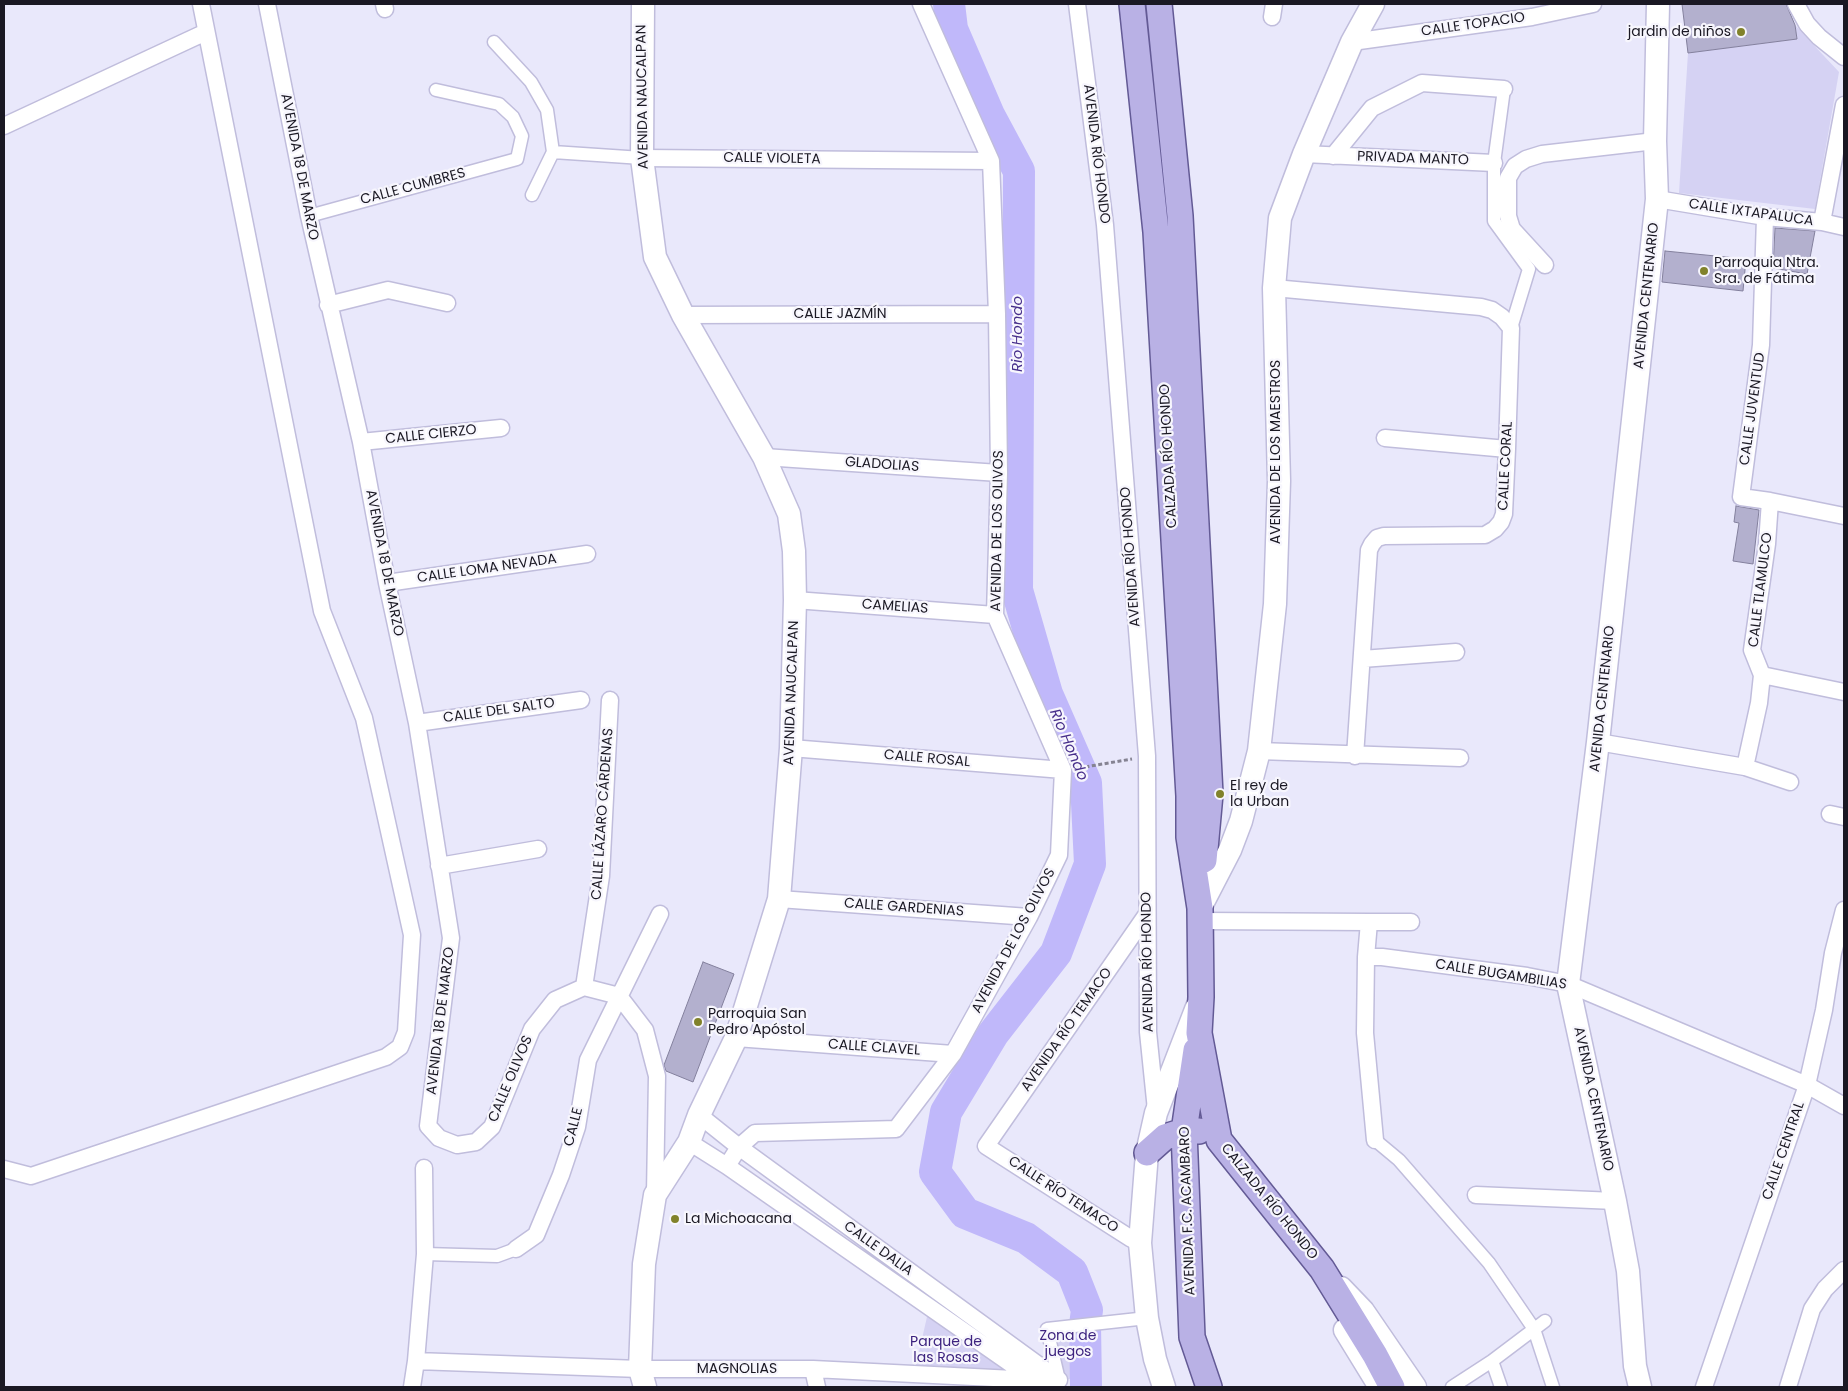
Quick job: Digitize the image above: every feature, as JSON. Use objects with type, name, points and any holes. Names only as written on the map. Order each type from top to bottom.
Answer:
[{"type":"main road","name":"AVENIDA NAUCALPAN","points":[[642,1378],[644,1264],[655,1195],[689,1142],[699,1115],[736,1038],[779,899],[791,748],[795,600],[794,551],[789,514],[764,457],[683,315],[655,258],[642,158],[643,4]]},
{"type":"main road","name":"CALZADA RÍO HONDO","points":[[1132,4],[1156,232],[1190,837],[1200,914]]},
{"type":"main road","name":"CALZADA RÍO HONDO","points":[[1158,4],[1180,216],[1210,794],[1200,914],[1201,997],[1199,1033],[1219,1140],[1322,1268],[1375,1355],[1392,1387]]},
{"type":"main road","name":"AVENIDA DE LOS MAESTROS","points":[[1200,914],[1230,850],[1241,821],[1259,752],[1275,595],[1279,481],[1274,288],[1280,218],[1304,154],[1352,42],[1374,4]]},
{"type":"main road","name":"AVENIDA CENTENARIO","points":[[1640,1387],[1635,1366],[1628,1271],[1568,984],[1598,742],[1657,199],[1655,141],[1658,4]]},
{"type":"main road","points":[[1164,1387],[1155,1359],[1147,1318],[1140,1243],[1147,1153],[1156,1113],[1201,997]]},
{"type":"main road","name":"AVENIDA F.C. ACAMBARO","points":[[1199,1033],[1184,1131],[1192,1337],[1209,1387]]},
{"type":"main road","points":[[1147,1153],[1165,1137],[1184,1131],[1201,1130],[1219,1140]]},
{"type":"main road","points":[[1322,1268],[1343,1326],[1380,1387]]},
{"type":"main road","points":[[1322,1268],[1363,1311],[1415,1387]]},
{"type":"street","points":[[4,1169],[31,1176],[386,1057],[400,1047],[406,1032],[412,935],[364,718],[322,611],[201,4]]},
{"type":"street","name":"AVENIDA 18 DE MARZO","points":[[267,4],[328,305],[361,442],[387,583],[417,723],[451,938],[428,1126]]},
{"type":"street","name":"AVENIDA DE LOS OLIVOS","points":[[727,1166],[738,1148],[755,1133],[896,1129],[953,1054],[1029,917],[1059,855],[1070,769],[995,615],[999,473],[997,314],[991,161],[921,4]]},
{"type":"street","name":"AVENIDA RÍO HONDO","points":[[1077,4],[1105,225],[1147,756],[1148,1032],[1156,1113]]},
{"type":"street","name":"CALLE TOPACIO","points":[[1352,42],[1532,17],[1593,4]]},
{"type":"street","points":[[1796,4],[1807,24],[1819,37],[1844,57]]},
{"type":"street","points":[[4,126],[206,32]]},
{"type":"street","points":[[494,42],[531,82],[547,110],[553,152],[532,195]]},
{"type":"street","name":"PRIVADA MANTO","points":[[1333,156],[1372,108],[1422,83],[1504,88]]},
{"type":"street","points":[[1274,288],[1481,307],[1492,310],[1511,328],[1529,269],[1494,221],[1494,163],[1504,88]]},
{"type":"street","name":"CALLE CUMBRES","points":[[309,216],[517,159],[522,136],[513,117],[499,104],[436,90]]},
{"type":"street","points":[[1822,222],[1844,105]]},
{"type":"street","points":[[1545,266],[1512,228],[1508,216],[1508,178],[1515,166],[1526,159],[1542,154],[1655,141]]},
{"type":"street","name":"CALLE VIOLETA","points":[[553,152],[642,158],[991,161]]},
{"type":"street","name":"PRIVADA MANTO","points":[[1304,154],[1494,163]]},
{"type":"street","name":"CALLE IXTAPALUCA","points":[[1657,199],[1765,217],[1822,222],[1844,227]]},
{"type":"street","name":"CALLE JUVENTUD","points":[[1765,217],[1761,345],[1741,497],[1844,516]]},
{"type":"street","points":[[328,305],[388,290],[447,303]]},
{"type":"street","name":"CALLE JAZMÍN","points":[[683,315],[997,314]]},
{"type":"street","name":"CALLE CORAL","points":[[1355,756],[1368,550],[1377,538],[1384,536],[1485,535],[1495,530],[1501,522],[1504,514],[1508,449],[1511,328]]},
{"type":"street","name":"CALLE CIERZO","points":[[361,442],[501,428]]},
{"type":"street","points":[[1385,438],[1508,449]]},
{"type":"street","name":"GLADOLIAS","points":[[764,457],[999,473]]},
{"type":"street","name":"CALLE TLAMULCO","points":[[1745,767],[1759,703],[1762,675],[1752,650],[1767,544],[1770,501]]},
{"type":"street","name":"CALLE LOMA NEVADA","points":[[387,583],[587,554]]},
{"type":"street","name":"CAMELIAS","points":[[795,600],[995,615]]},
{"type":"street","points":[[1362,660],[1456,652]]},
{"type":"street","points":[[1762,675],[1844,692]]},
{"type":"street","name":"CALLE DEL SALTO","points":[[417,723],[581,700]]},
{"type":"street","name":"CALLE LÁZARO CÁRDENAS","points":[[584,987],[601,876],[610,700]]},
{"type":"street","points":[[1598,742],[1745,767],[1790,782]]},
{"type":"street","name":"CALLE ROSAL","points":[[791,748],[1070,769]]},
{"type":"street","points":[[1259,752],[1460,758]]},
{"type":"street","points":[[439,866],[538,849]]},
{"type":"street","name":"CALLE GARDENIAS","points":[[779,899],[1029,917]]},
{"type":"street","name":"CALLE CENTRAL","points":[[1704,1387],[1807,1085],[1839,954],[1844,910]]},
{"type":"street","name":"CALLE","points":[[516,1249],[536,1235],[560,1175],[576,1127],[588,1060],[660,914]]},
{"type":"street","name":"AVENIDA RÍO TEMACO","points":[[986,1146],[1148,914]]},
{"type":"street","points":[[1200,914],[1369,922],[1411,922]]},
{"type":"street","points":[[1369,922],[1366,957],[1365,1033],[1375,1140],[1399,1160],[1489,1262],[1534,1330],[1553,1387]]},
{"type":"street","name":"CALLE BUGAMBILIAS","points":[[1366,957],[1382,957],[1518,975],[1568,984],[1807,1085],[1844,1106]]},
{"type":"street","points":[[584,987],[619,996],[645,1030],[658,1076],[655,1195]]},
{"type":"street","name":"CALLE OLIVOS","points":[[428,1126],[439,1138],[457,1145],[476,1142],[492,1127],[532,1029],[555,1000],[584,987]]},
{"type":"street","name":"CALLE CLAVEL","points":[[736,1038],[953,1054]]},
{"type":"street","name":"CALLE DALIA","points":[[699,1115],[738,1148],[1059,1383]]},
{"type":"street","name":"CALLE DALIA","points":[[689,1142],[727,1166],[1034,1380]]},
{"type":"street","name":"CALLE RÍO TEMACO","points":[[986,1146],[1140,1243]]},
{"type":"street","points":[[412,1387],[425,1254],[424,1168]]},
{"type":"street","points":[[1476,1195],[1615,1202]]},
{"type":"street","points":[[425,1254],[497,1256],[516,1249]]},
{"type":"street","points":[[876,1271],[886,1255]]},
{"type":"street","points":[[1788,1387],[1812,1309],[1825,1289],[1844,1270]]},
{"type":"street","points":[[1059,1383],[1047,1329],[1147,1318]]},
{"type":"street","points":[[1452,1387],[1492,1361],[1545,1321]]},
{"type":"street","name":"MAGNOLIAS","points":[[416,1361],[642,1378],[813,1369],[1034,1380],[1059,1383]]},
{"type":"street","points":[[1492,1361],[1501,1387]]},
{"type":"street","points":[[813,1369],[817,1387]]},
{"type":"path","points":[[1070,769],[1119,761]]},
{"type":"green space","points":[[1795,25],[1839,72],[1815,209],[1679,193],[1688,53],[1797,39]]},
{"type":"green space","name":"Parque de las Rosas","points":[[929,1308],[1034,1380],[914,1374]]},
{"type":"green space","name":"Zona de juegos","points":[[1085,1325],[1086,1377],[1059,1380],[1047,1329]]},
{"type":"building","name":"jardin de niños","points":[[1682,4],[1786,4],[1795,25],[1797,39],[1688,53]]},
{"type":"building","points":[[1775,228],[1815,231],[1807,274],[1773,268]]},
{"type":"building","name":"Parroquia Ntra. Sra. de Fátima","points":[[1665,251],[1746,259],[1743,291],[1662,282]]},
{"type":"building","points":[[1736,506],[1759,510],[1753,564],[1733,561],[1739,523],[1734,522]]},
{"type":"building","name":"Parroquia San Pedro Apóstol","points":[[703,962],[734,974],[693,1082],[666,1071],[664,1065]]},
{"type":"waterway","name":"Rio Hondo","points":[[949,4],[952,29],[989,115],[1019,171],[1017,590],[1047,694],[1086,783],[1090,864],[1056,953],[993,1034],[946,1112],[935,1172],[965,1213],[1026,1238],[1072,1272],[1087,1310],[1085,1325],[1086,1387]]},
{"type":"place","name":"jardin de niños","points":[[1741,32]]},
{"type":"place","name":"Parroquia Ntra. Sra. de Fátima","points":[[1704,271]]},
{"type":"place","name":"El rey de la Urban","points":[[1220,794]]},
{"type":"place","name":"Parroquia San Pedro Apóstol","points":[[698,1022]]},
{"type":"place","name":"La Michoacana","points":[[675,1219]]}]
